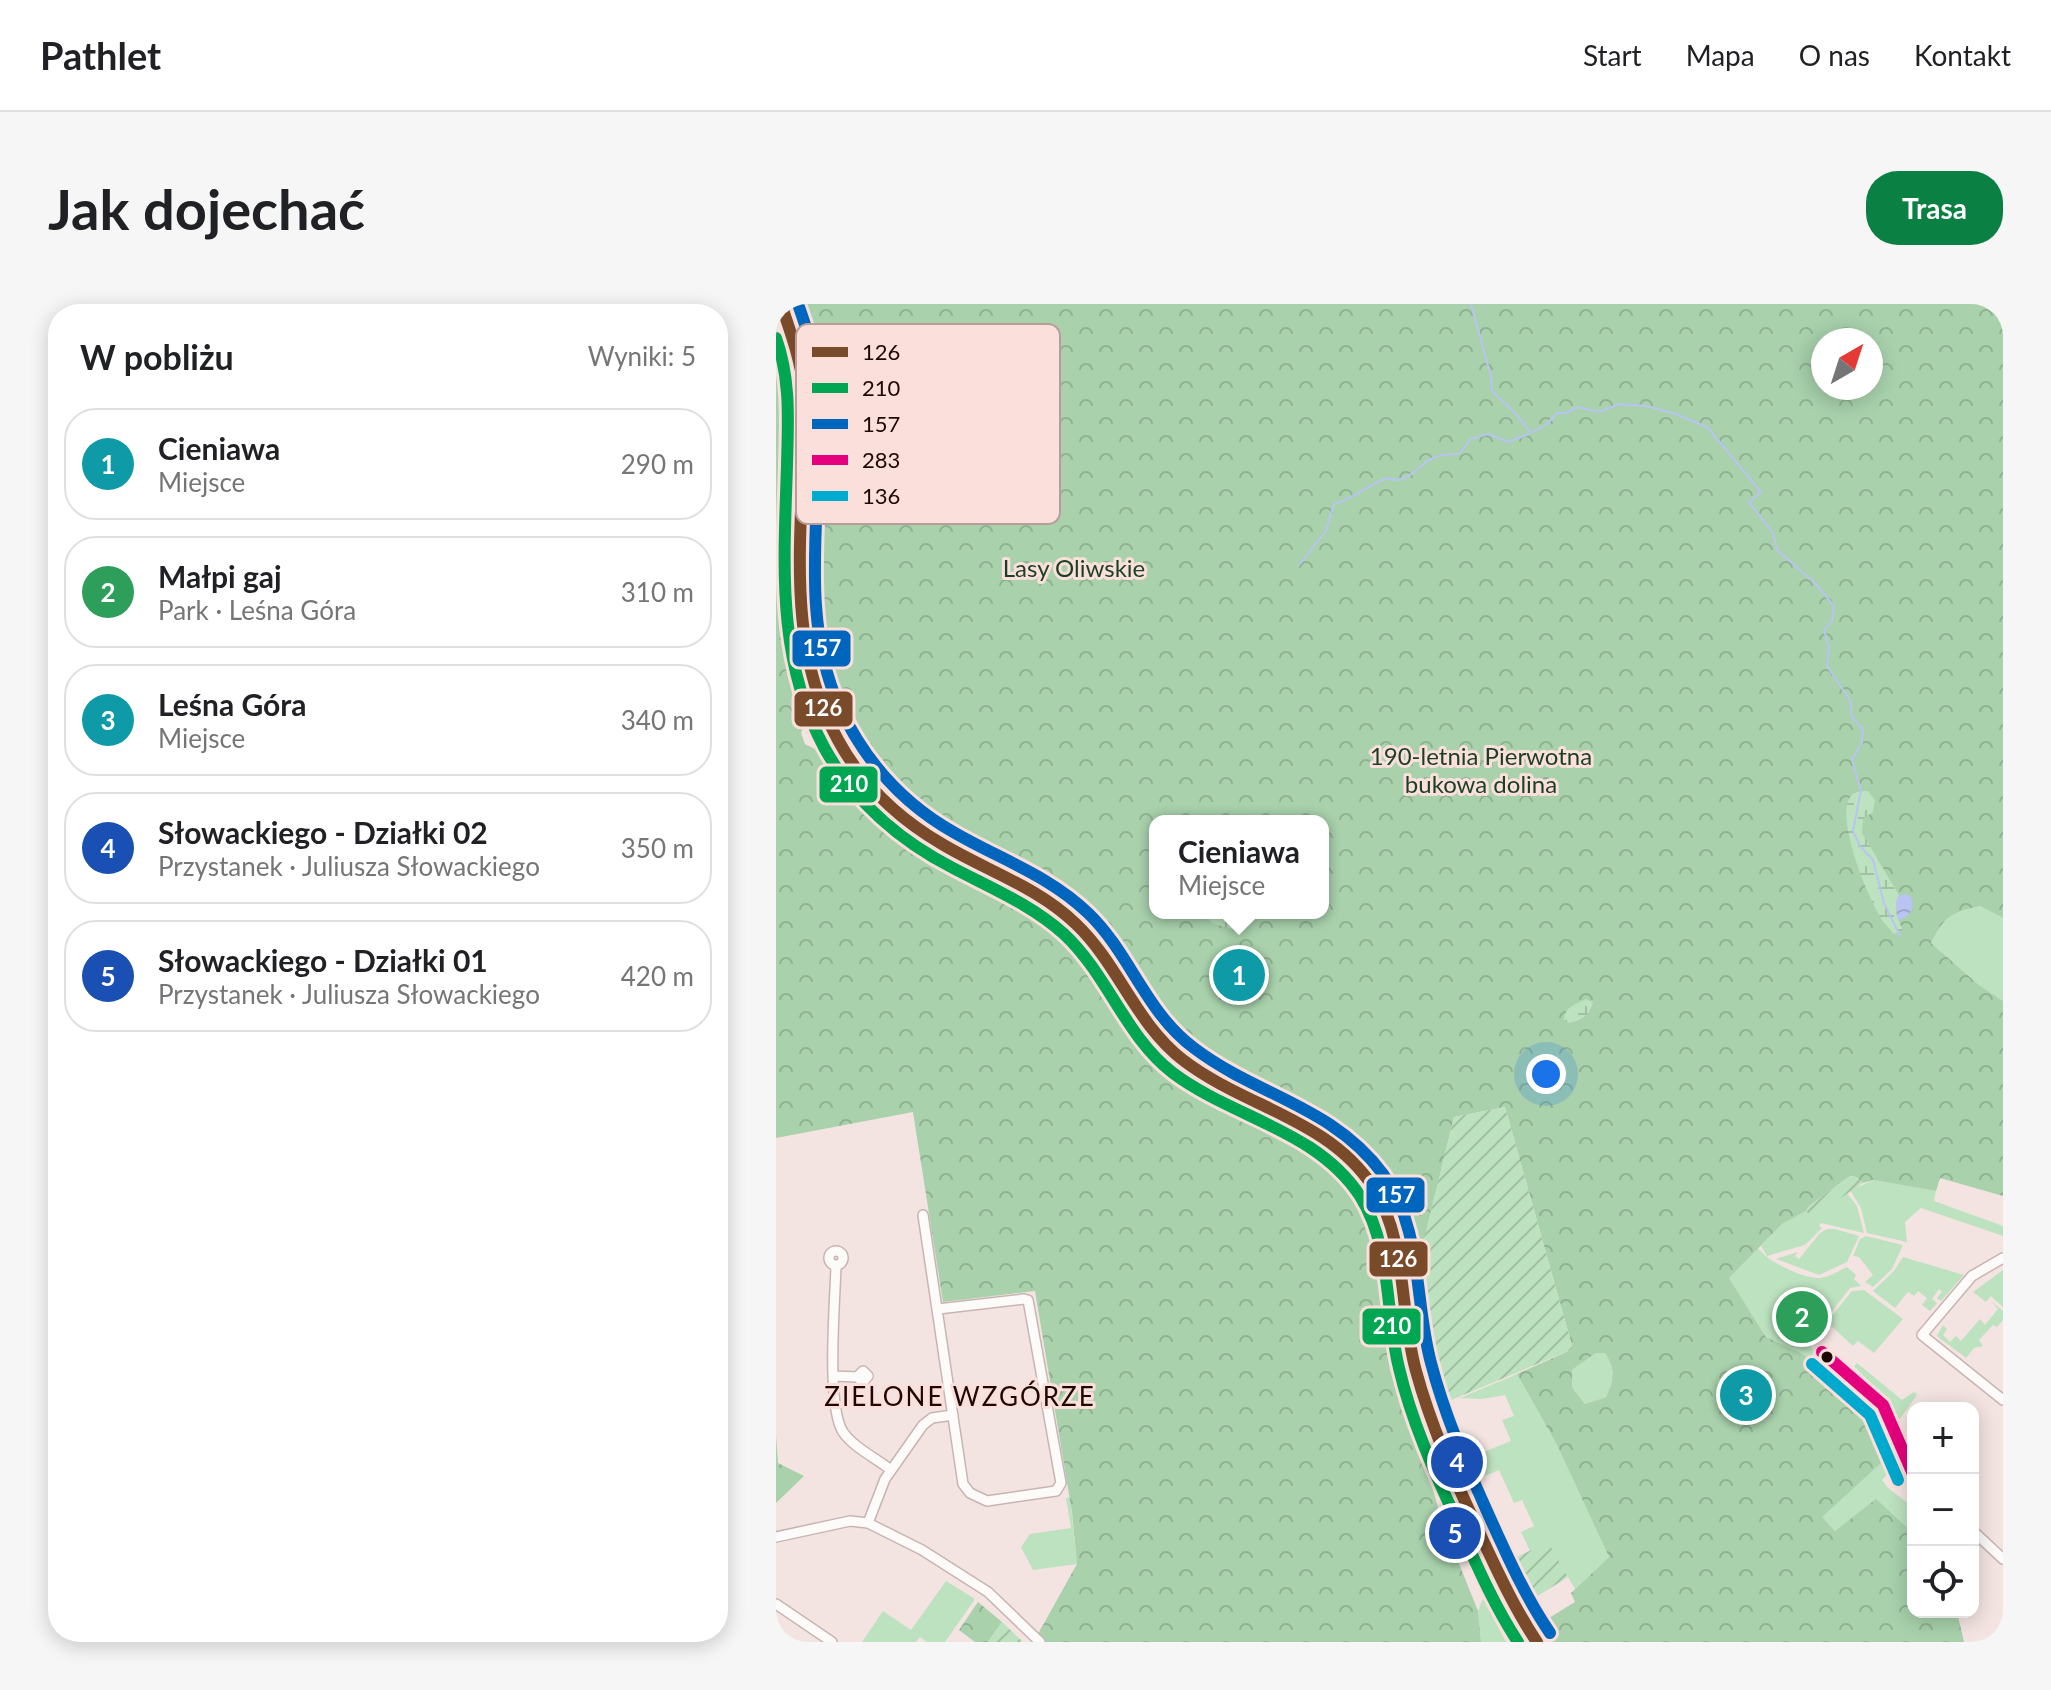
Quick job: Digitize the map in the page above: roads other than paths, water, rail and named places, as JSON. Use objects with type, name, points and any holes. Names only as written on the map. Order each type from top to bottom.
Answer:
[{"type":"main road","points":[[781,304],[796,346]]},
{"type":"main road","points":[[776,321],[793,392],[788,595],[790,644],[797,685],[816,734],[852,788],[895,828],[937,855],[1025,899],[1065,927],[1100,970],[1131,1025],[1172,1067],[1214,1093],[1309,1140],[1353,1180],[1366,1198],[1382,1231],[1391,1274],[1401,1358],[1435,1459],[1492,1587],[1522,1642]]},
{"type":"main road","points":[[801,524],[801,630],[811,681],[830,727],[860,774],[908,821],[940,843],[1040,895],[1088,935],[1146,1026],[1174,1054],[1215,1080],[1316,1132],[1341,1151],[1367,1179],[1383,1206],[1397,1248],[1412,1357],[1443,1449],[1506,1589],[1537,1642]]},
{"type":"street","points":[[923,1215],[961,1481],[976,1497],[987,1501],[1052,1493],[1061,1486],[1028,1300],[938,1309]]},
{"type":"street","points":[[2003,1258],[1972,1276],[1922,1335],[2003,1400]]},
{"type":"street","points":[[836,1266],[836,1413],[842,1430],[852,1441],[891,1470]]},
{"type":"street","points":[[1822,1352],[1883,1405],[1907,1459]]},
{"type":"street","points":[[834,1376],[857,1377]]},
{"type":"street","points":[[868,1523],[891,1470],[926,1421],[953,1415]]},
{"type":"street","points":[[776,1537],[850,1521],[868,1523],[922,1550],[988,1592],[1040,1642]]},
{"type":"street","points":[[1979,1537],[2003,1559]]},
{"type":"street","points":[[776,1604],[832,1642]]},
{"type":"water","points":[[1899,895],[1910,896],[1912,907],[1910,913],[1900,920],[1897,918],[1896,902]]},
{"type":"waterway","points":[[1471,304],[1492,391],[1531,433],[1547,424],[1557,413],[1566,413],[1577,407],[1599,412],[1620,404],[1646,406],[1707,427],[1761,492],[1749,502],[1773,533],[1777,550],[1815,583],[1834,606],[1832,620],[1824,630],[1829,647],[1827,666],[1850,700],[1852,717],[1863,730],[1862,743],[1852,760],[1861,790],[1853,831],[1860,846],[1873,860],[1884,903],[1900,936]]},
{"type":"waterway","points":[[1299,565],[1326,531],[1334,504],[1387,478],[1405,478],[1436,457],[1459,454],[1471,439],[1488,434],[1508,442],[1529,434]]},
{"type":"waterway","points":[[1793,1308],[1816,1311],[1826,1319]]},
{"type":"place","name":"Cieniawa","points":[[1239,975]]},
{"type":"place","name":"Małpi gaj","points":[[1802,1317]]},
{"type":"place","name":"Leśna Góra","points":[[1746,1395]]},
{"type":"place","name":"Słowackiego - Działki 02","points":[[1457,1462]]},
{"type":"place","name":"Słowackiego - Działki 01","points":[[1455,1533]]},
{"type":"district","name":"ZIELONE WZGÓRZE","points":[[960,1397]]},
{"type":"park label","name":"Lasy Oliwskie","points":[[1074,569]]},
{"type":"park label","name":"190-letnia Pierwotna bukowa dolina","points":[[1481,771]]}]
